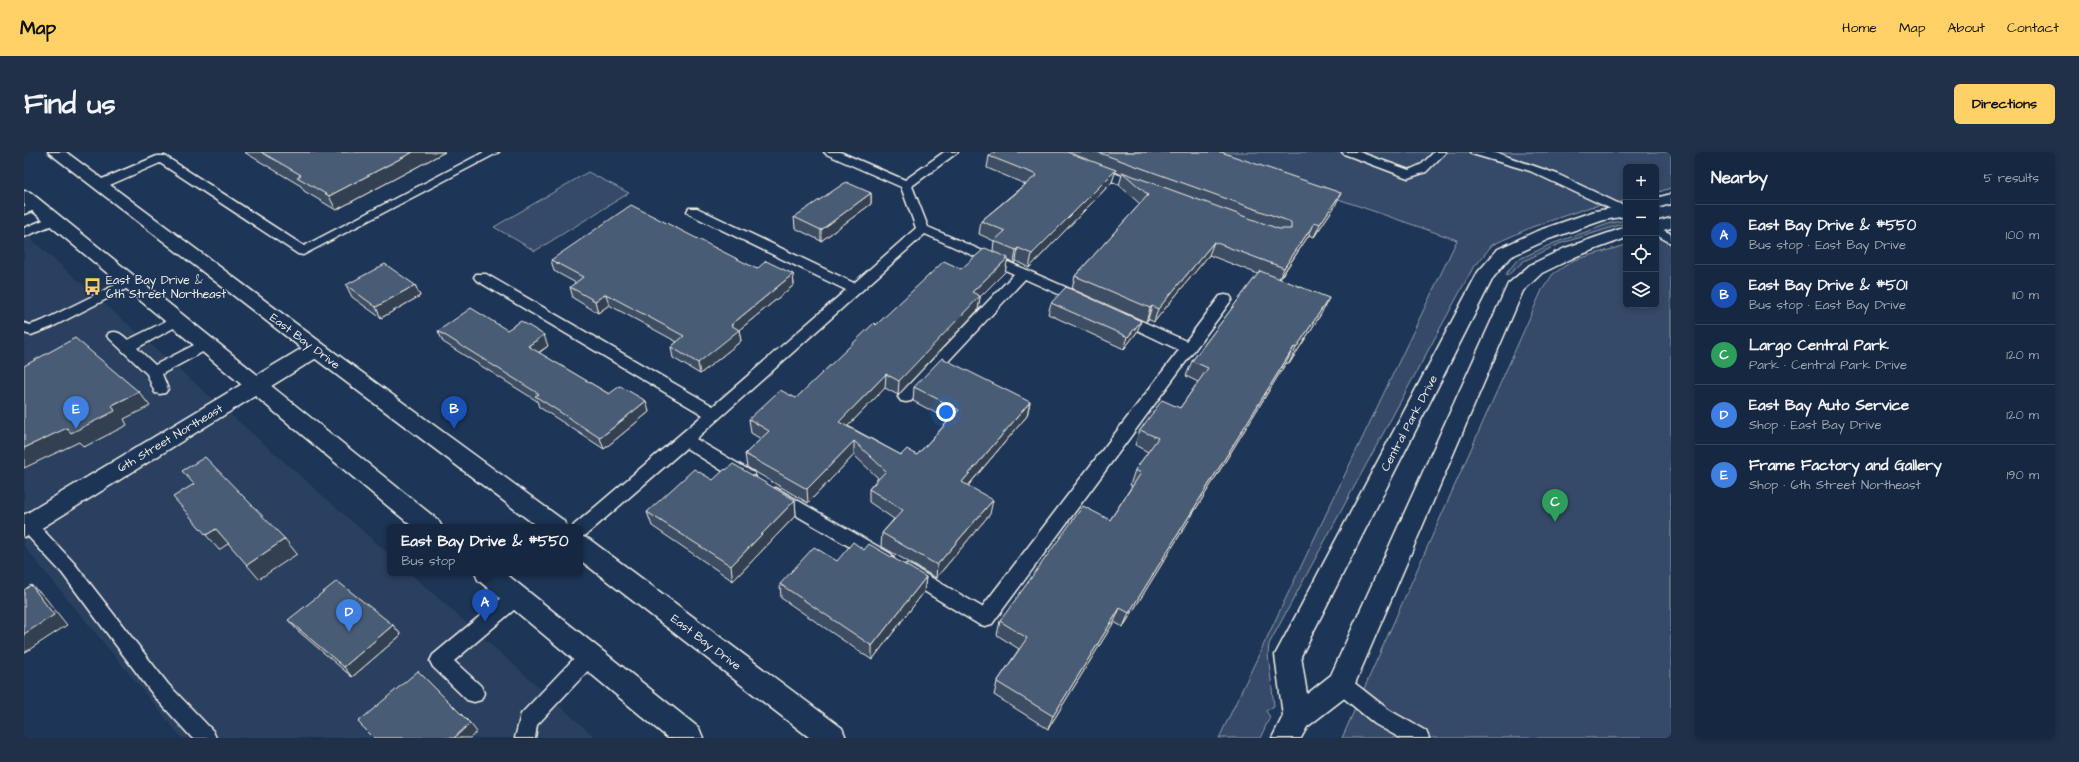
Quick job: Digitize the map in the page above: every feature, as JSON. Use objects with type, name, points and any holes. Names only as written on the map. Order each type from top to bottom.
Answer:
[{"type":"main road","name":"East Bay Drive","points":[[56,152],[316,349],[551,524]]},
{"type":"main road","points":[[1659,202],[1671,198]]},
{"type":"main road","points":[[28,204],[53,220],[426,524]]},
{"type":"main road","name":"Central Park Drive","points":[[1291,728],[1288,655],[1485,276],[1504,253],[1543,235],[1594,217],[1623,217]]},
{"type":"main road","name":"Central Park Drive","points":[[1291,728],[1341,684],[1515,288],[1536,269],[1571,252],[1623,219]]},
{"type":"main road","points":[[1659,226],[1671,223]]},
{"type":"main road","name":"6th Street Northeast","points":[[25,524],[316,349]]},
{"type":"main road","name":"East Bay Drive","points":[[583,548],[832,738]]},
{"type":"main road","points":[[491,576],[689,738]]},
{"type":"lane","points":[[99,185],[159,155],[303,251],[493,152]]},
{"type":"lane","points":[[830,152],[906,185],[923,229],[1095,305]]},
{"type":"lane","points":[[906,185],[952,152]]},
{"type":"lane","points":[[1348,152],[1408,174],[1417,173],[1423,170],[1440,152]]},
{"type":"lane","points":[[1476,152],[1536,169],[1569,182],[1623,215]]},
{"type":"lane","points":[[1081,165],[1154,192]]},
{"type":"lane","points":[[693,211],[856,289]]},
{"type":"lane","points":[[24,232],[53,220]]},
{"type":"lane","points":[[583,527],[685,440],[923,229]]},
{"type":"lane","points":[[1659,232],[1671,239]]},
{"type":"lane","points":[[906,397],[1023,273]]},
{"type":"lane","points":[[482,277],[714,414]]},
{"type":"lane","points":[[24,328],[31,330],[47,324],[130,282]]},
{"type":"lane","points":[[685,440],[985,618],[1225,298]]},
{"type":"lane","points":[[1109,312],[1188,348]]},
{"type":"lane","points":[[127,348],[176,321]]},
{"type":"lane","points":[[114,336],[154,372],[160,389]]},
{"type":"lane","points":[[154,372],[205,345]]},
{"type":"lane","points":[[25,524],[68,568],[161,690],[206,738]]},
{"type":"lane","points":[[474,693],[440,661],[516,597]]},
{"type":"lane","points":[[525,738],[528,721],[589,656]]},
{"type":"lane","points":[[1341,684],[1382,717],[1419,738]]},
{"type":"shaded area","points":[[1202,152],[1671,152],[1671,188],[1659,192],[1659,164],[1623,164],[1623,202],[1590,207],[1532,227],[1492,245],[1477,264],[1475,264],[1269,644],[1268,654],[1274,706],[1266,711],[1270,717],[1260,738],[1219,738],[1457,240]]},
{"type":"shaded area","points":[[588,172],[629,193],[535,251],[494,227]]},
{"type":"shaded area","points":[[1623,221],[1623,224],[1559,244],[1524,261],[1507,276],[1505,275],[1517,260],[1554,243],[1611,223]]},
{"type":"shaded area","points":[[1671,231],[1671,738],[1342,738],[1542,290],[1553,274],[1574,260],[1623,246],[1623,308],[1659,308],[1659,235]]},
{"type":"shaded area","points":[[24,233],[214,400],[24,513]]},
{"type":"shaded area","points":[[230,414],[387,552],[387,576],[413,576],[596,738],[182,738],[24,546],[24,540]]},
{"type":"building","points":[[261,152],[413,152],[329,196],[297,177],[301,175]]},
{"type":"building","points":[[994,152],[1067,152],[1116,170],[1032,254],[1018,248],[1016,250],[994,241],[1005,231],[981,221],[1037,175],[989,156]]},
{"type":"building","points":[[1097,152],[1221,152],[1341,193],[1320,224],[1315,222],[1284,268],[1214,242],[1158,309],[1152,306],[1150,308],[1075,276],[1148,195],[1122,172],[1279,229],[1291,229],[1291,222]]},
{"type":"building","points":[[846,182],[871,193],[821,230],[794,217]]},
{"type":"building","points":[[631,205],[757,269],[766,261],[793,274],[731,325],[739,330],[698,363],[671,347],[684,336],[606,294],[595,301],[570,287],[583,277],[551,260]]},
{"type":"building","points":[[985,248],[1008,258],[972,292],[980,296],[899,381],[886,374],[839,422],[901,455],[907,449],[917,455],[959,410],[914,387],[942,358],[1030,402],[962,482],[993,500],[937,565],[882,533],[903,510],[869,489],[886,471],[854,441],[807,489],[745,454],[769,431],[749,419],[780,390],[796,398],[874,323],[876,325],[944,261],[961,269]]},
{"type":"building","points":[[385,264],[415,285],[376,307],[346,285]]},
{"type":"building","points":[[1260,271],[1329,298],[1296,348],[1294,347],[1129,613],[1120,608],[1053,716],[997,682],[1027,638],[1000,621],[1083,506],[1110,520],[1141,473],[1135,470],[1158,438],[1140,430],[1162,400],[1180,408],[1208,368],[1192,361]]},
{"type":"building","points":[[1066,287],[1141,321],[1128,337],[1051,303]]},
{"type":"building","points":[[471,308],[507,330],[521,321],[544,335],[528,346],[609,394],[620,386],[646,401],[600,438],[535,396],[539,394],[438,331]]},
{"type":"building","points":[[75,338],[139,392],[112,405],[115,411],[71,433],[67,428],[24,448],[24,366]]},
{"type":"building","points":[[205,457],[285,539],[247,565],[216,529],[206,535],[173,497],[194,484],[182,471]]},
{"type":"building","points":[[733,464],[795,500],[731,566],[647,512],[694,469],[713,480]]},
{"type":"building","points":[[853,542],[864,550],[869,544],[926,577],[872,646],[780,584],[814,547],[837,561]]},
{"type":"building","points":[[337,581],[393,625],[344,667],[288,620]]},
{"type":"building","points":[[31,585],[54,615],[24,634],[24,590]]},
{"type":"building","points":[[418,671],[470,723],[454,738],[374,738],[358,722]]},
{"type":"place","name":"East Bay Drive & 6th Street Northeast","points":[[93,287]]},
{"type":"place","name":"Frame Factory and Gallery","points":[[76,429]]},
{"type":"place","name":"East Bay Drive & #501","points":[[454,429]]},
{"type":"place","name":"Largo Central Park","points":[[1555,522]]},
{"type":"place","name":"East Bay Drive & #550","points":[[485,622]]},
{"type":"place","name":"East Bay Auto Service","points":[[349,632]]}]
